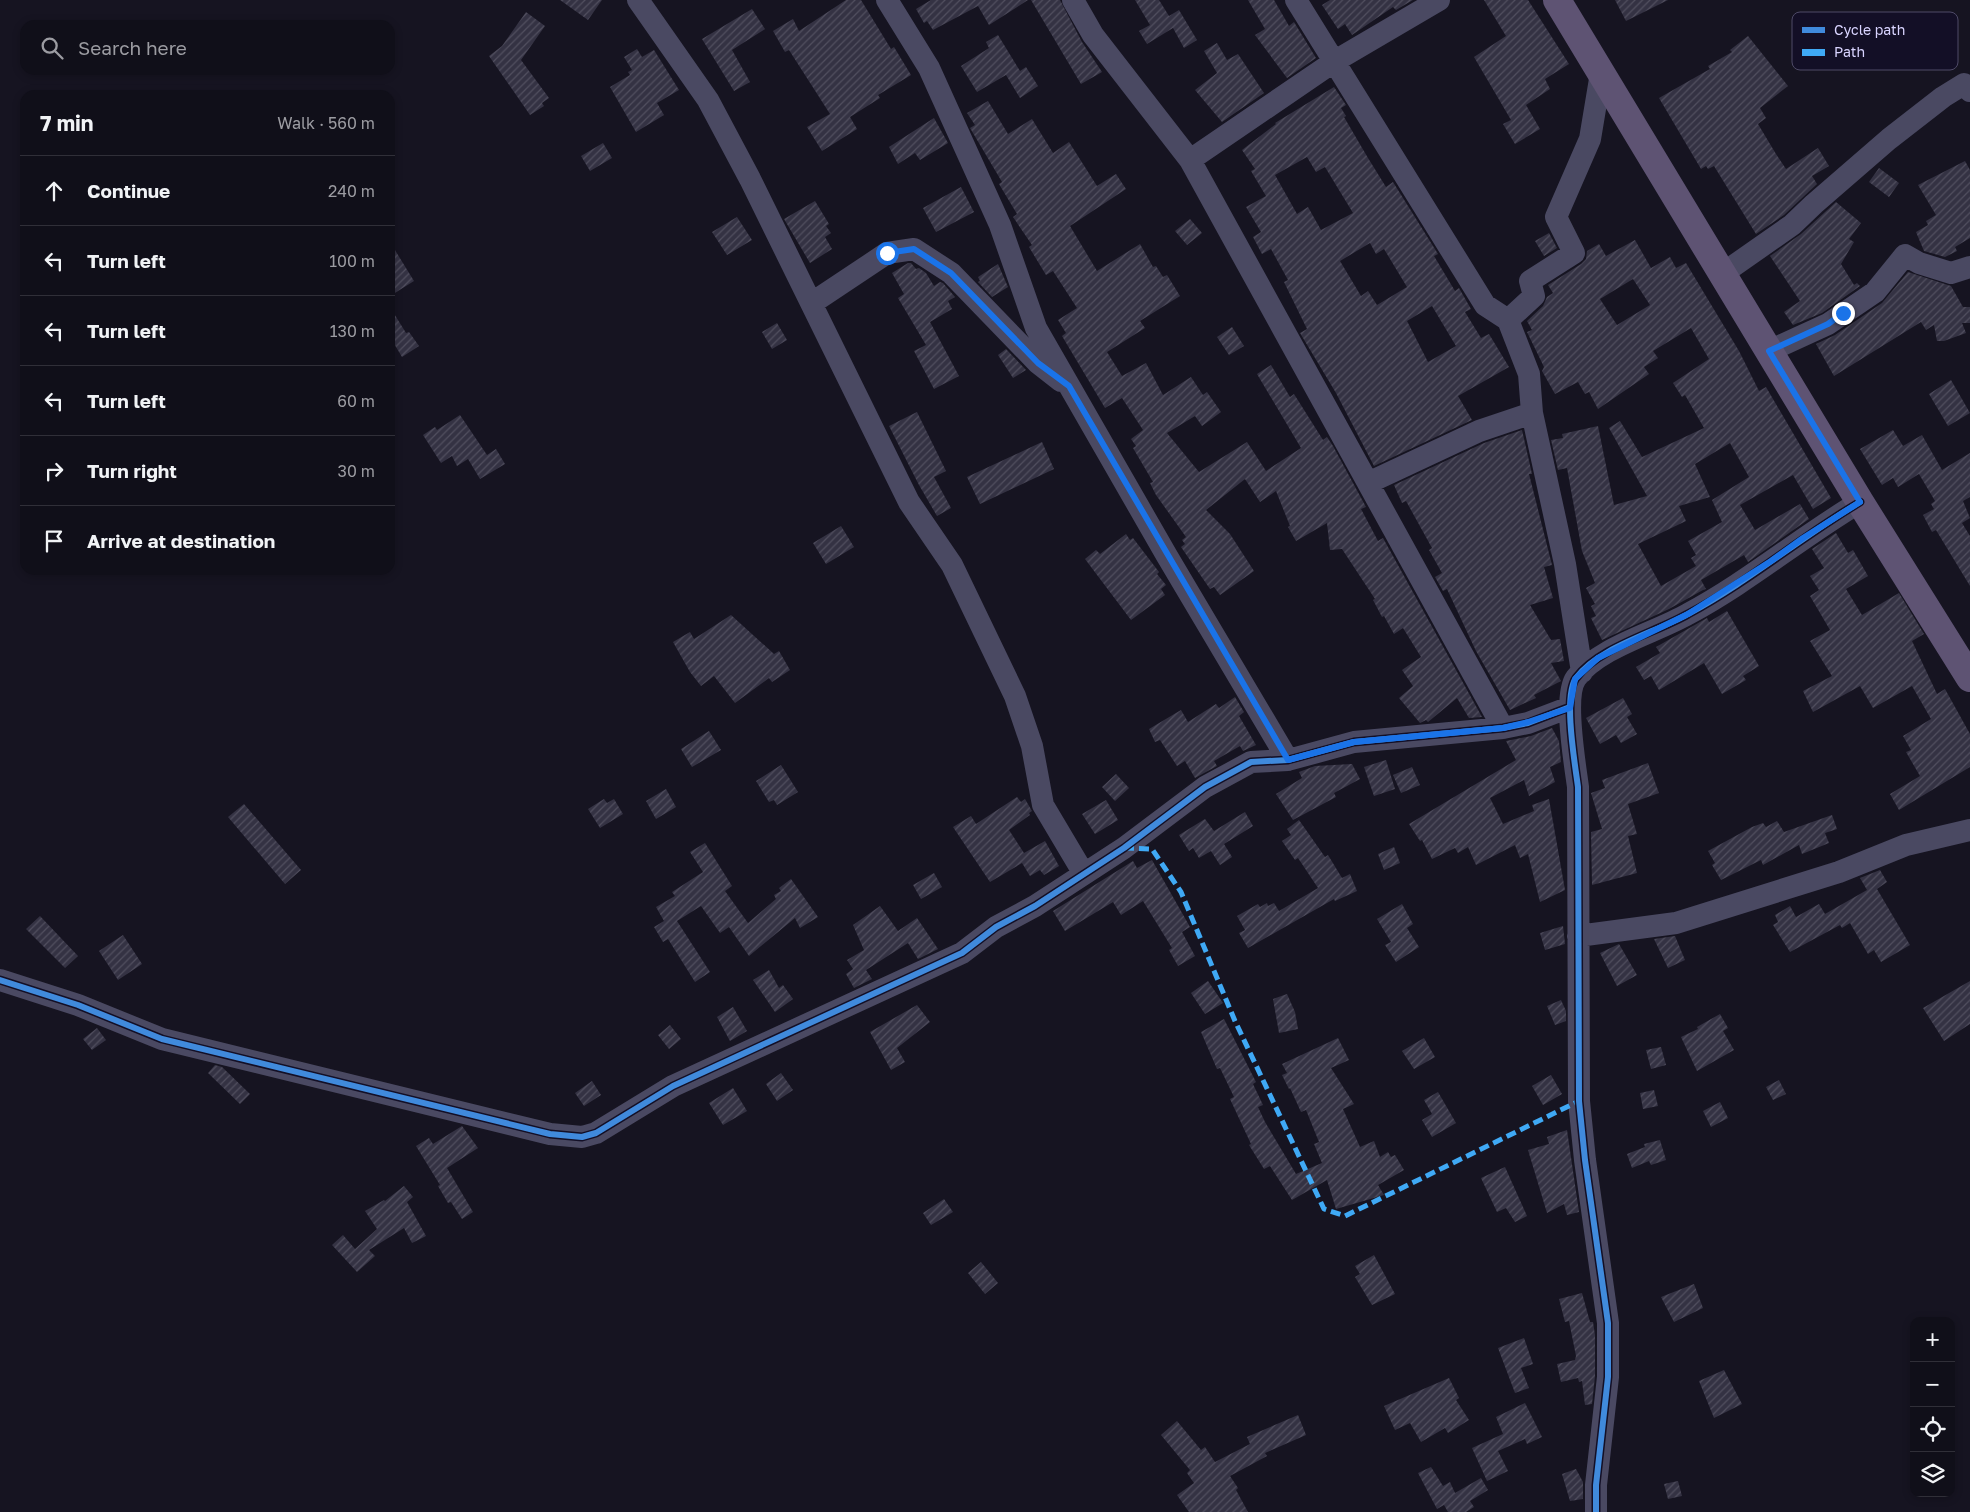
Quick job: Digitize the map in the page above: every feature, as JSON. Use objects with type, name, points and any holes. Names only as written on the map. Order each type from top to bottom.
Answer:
[{"type":"main road","points":[[1557,0],[1860,502],[1970,678]]},
{"type":"street","points":[[638,0],[708,100],[812,303],[910,502],[952,565],[1015,696],[1032,746],[1043,805],[1084,874]]},
{"type":"street","points":[[887,0],[929,68],[1000,225],[1036,328],[1288,760]]},
{"type":"street","points":[[1072,0],[1094,35],[1190,160],[1503,728]]},
{"type":"street","points":[[1296,0],[1485,306],[1508,320],[1529,374],[1532,412],[1565,564],[1582,672]]},
{"type":"street","points":[[1190,160],[1335,61],[1439,0]]},
{"type":"street","points":[[1508,320],[1534,296],[1530,281],[1574,253],[1556,217],[1590,139],[1601,73]]},
{"type":"street","points":[[1722,274],[1792,225],[1835,185],[1943,97],[1964,84],[1970,91]]},
{"type":"street","points":[[812,303],[887,253],[914,249],[951,273],[1038,363],[1069,386]]},
{"type":"street","points":[[1769,351],[1828,324],[1875,292],[1905,255],[1919,263],[1951,273],[1970,267]]},
{"type":"street","points":[[1368,483],[1479,431],[1532,412]]},
{"type":"street","points":[[1596,1512],[1596,1485],[1608,1377],[1608,1323],[1585,1160],[1579,1101],[1578,786],[1571,738],[1570,708],[1575,679],[1598,658],[1688,614],[1860,502]]},
{"type":"street","points":[[0,980],[78,1005],[162,1039],[550,1134],[582,1137],[605,1128],[673,1086],[962,954],[996,927],[1035,906],[1124,848],[1205,787],[1251,762],[1288,760],[1354,742],[1503,728],[1570,708]]},
{"type":"street","points":[[1578,936],[1676,923],[1839,872],[1906,845],[1970,830]]},
{"type":"building","points":[[560,0],[602,0],[588,20]]},
{"type":"building","points":[[846,0],[861,0],[891,49],[894,47],[911,75],[878,95],[880,98],[850,117],[857,129],[822,151],[807,127],[830,114],[789,50],[785,52],[773,31],[793,19],[799,31]]},
{"type":"building","points":[[931,0],[1028,0],[989,25],[978,6],[933,30],[927,21],[924,23],[916,9]]},
{"type":"building","points":[[1031,0],[1060,0],[1082,42],[1102,72],[1081,84]]},
{"type":"building","points":[[1135,0],[1159,0],[1169,16],[1179,10],[1197,40],[1184,48],[1173,28],[1147,44],[1139,31],[1150,25]]},
{"type":"building","points":[[1248,0],[1274,0],[1289,26],[1294,22],[1316,58],[1287,78],[1255,35],[1265,29]]},
{"type":"building","points":[[1330,0],[1413,0],[1396,10],[1393,7],[1352,35],[1345,24],[1338,29],[1322,5]]},
{"type":"building","points":[[1484,0],[1528,0],[1569,64],[1545,79],[1550,89],[1526,105],[1540,129],[1515,144],[1503,124],[1511,120],[1474,57],[1506,36]]},
{"type":"building","points":[[1615,0],[1668,0],[1626,21]]},
{"type":"building","points":[[752,9],[765,29],[732,50],[750,82],[734,91],[702,39]]},
{"type":"building","points":[[526,12],[545,26],[521,60],[549,98],[542,103],[544,106],[530,115],[489,56],[502,46]]},
{"type":"building","points":[[998,35],[1020,71],[1026,67],[1038,86],[1020,98],[1006,75],[977,92],[961,66],[989,48],[986,42]]},
{"type":"building","points":[[1748,36],[1788,86],[1760,108],[1766,118],[1758,124],[1776,154],[1786,169],[1818,148],[1829,166],[1812,176],[1817,184],[1784,215],[1756,234],[1714,166],[1708,169],[1706,166],[1701,169],[1659,98],[1710,69],[1708,66],[1732,52],[1730,50]]},
{"type":"building","points":[[1217,43],[1227,60],[1238,54],[1264,93],[1222,122],[1195,90],[1217,73],[1204,51]]},
{"type":"building","points":[[637,49],[642,57],[654,50],[679,90],[657,103],[664,115],[636,132],[610,87],[630,75],[628,72],[632,70],[624,57]]},
{"type":"building","points":[[1334,87],[1346,105],[1341,108],[1346,116],[1344,117],[1386,187],[1393,182],[1438,254],[1434,256],[1455,291],[1459,288],[1471,309],[1465,312],[1481,338],[1489,334],[1509,367],[1458,396],[1472,420],[1374,466],[1336,393],[1300,333],[1307,329],[1284,282],[1288,280],[1271,249],[1262,254],[1253,237],[1261,232],[1246,207],[1266,196],[1251,171],[1255,169],[1242,150],[1275,123]],"holes":[[[1307,157],[1316,172],[1325,167],[1353,213],[1321,230],[1308,207],[1297,214],[1275,175]],[[1370,243],[1376,254],[1384,249],[1407,287],[1377,305],[1368,291],[1361,296],[1340,261]],[[1432,306],[1456,346],[1428,362],[1407,321]]]},
{"type":"building","points":[[988,101],[1008,134],[1032,119],[1053,153],[1069,142],[1097,186],[1116,174],[1126,189],[1070,226],[1097,271],[1140,244],[1153,267],[1156,266],[1163,277],[1167,275],[1180,296],[1140,321],[1145,328],[1107,352],[1122,376],[1146,363],[1163,395],[1191,377],[1203,395],[1207,392],[1221,412],[1202,426],[1195,416],[1167,433],[1199,472],[1247,442],[1266,471],[1301,448],[1257,374],[1271,365],[1290,397],[1294,394],[1323,440],[1327,437],[1333,446],[1366,507],[1361,509],[1378,541],[1383,538],[1482,717],[1469,718],[1457,698],[1428,722],[1426,720],[1420,723],[1399,698],[1413,686],[1402,670],[1421,657],[1403,628],[1394,634],[1384,616],[1382,617],[1373,600],[1375,599],[1342,549],[1330,550],[1327,523],[1296,541],[1288,527],[1290,526],[1276,491],[1260,502],[1245,479],[1206,510],[1230,534],[1254,571],[1220,595],[1214,587],[1210,589],[1181,547],[1185,544],[1182,540],[1186,537],[1156,495],[1150,483],[1153,482],[1133,448],[1136,446],[1131,439],[1143,430],[1122,398],[1105,408],[1062,336],[1066,333],[1058,320],[1077,308],[1053,271],[1046,275],[1029,247],[1032,245],[1013,217],[1017,214],[999,184],[1002,182],[970,128],[975,125],[967,113]]},
{"type":"building","points":[[934,118],[948,143],[920,160],[915,153],[898,164],[889,147]]},
{"type":"building","points":[[603,143],[612,158],[590,171],[581,156]]},
{"type":"building","points":[[1965,161],[1970,170],[1970,238],[1955,247],[1957,251],[1945,257],[1924,251],[1916,232],[1928,225],[1926,221],[1936,215],[1918,185]]},
{"type":"building","points":[[1879,168],[1899,183],[1889,197],[1869,182]]},
{"type":"building","points":[[961,187],[974,212],[936,232],[923,208]]},
{"type":"building","points":[[815,201],[829,224],[826,226],[831,233],[825,237],[832,249],[810,263],[784,219]]},
{"type":"building","points":[[1836,202],[1861,223],[1849,239],[1854,242],[1841,264],[1854,285],[1857,283],[1860,286],[1822,313],[1793,325],[1784,312],[1800,301],[1770,256],[1801,234]]},
{"type":"building","points":[[737,217],[752,240],[727,255],[712,232]]},
{"type":"building","points":[[1190,219],[1202,233],[1187,245],[1175,231]]},
{"type":"building","points":[[1549,233],[1557,248],[1544,256],[1535,241]]},
{"type":"building","points":[[1635,240],[1651,268],[1670,257],[1676,268],[1686,263],[1739,351],[1759,391],[1766,387],[1831,498],[1813,509],[1793,475],[1740,505],[1755,530],[1800,504],[1809,519],[1748,562],[1744,555],[1701,580],[1706,589],[1669,609],[1602,640],[1591,618],[1596,616],[1591,606],[1595,604],[1586,588],[1595,583],[1582,551],[1567,468],[1558,470],[1551,440],[1563,438],[1562,434],[1598,426],[1614,505],[1647,496],[1609,428],[1620,421],[1642,457],[1704,428],[1685,395],[1682,397],[1673,383],[1709,359],[1691,328],[1653,351],[1658,358],[1644,367],[1649,374],[1598,409],[1589,392],[1585,394],[1578,382],[1555,394],[1542,371],[1544,367],[1527,332],[1532,330],[1527,321],[1543,306],[1547,297],[1553,293],[1548,285],[1581,264],[1586,259],[1587,251],[1599,244],[1606,256]],"holes":[[[1633,279],[1650,305],[1617,325],[1600,299]],[[1730,443],[1749,477],[1712,500],[1722,522],[1688,541],[1696,555],[1691,558],[1696,566],[1661,586],[1638,544],[1686,521],[1679,506],[1710,497],[1695,464]]]},
{"type":"building","points":[[395,250],[414,281],[395,293]]},
{"type":"building","points":[[908,263],[926,273],[934,286],[940,282],[943,283],[955,297],[948,301],[952,309],[930,322],[959,376],[934,389],[914,351],[926,345],[898,298],[904,294],[892,273]]},
{"type":"building","points":[[998,264],[1008,287],[992,297],[978,282],[980,281],[978,277]]},
{"type":"building","points":[[1908,272],[1951,286],[1963,307],[1970,307],[1970,323],[1962,323],[1966,333],[1944,341],[1937,341],[1934,325],[1926,330],[1921,322],[1834,376],[1816,344],[1835,335],[1882,303]]},
{"type":"building","points":[[395,315],[406,333],[409,332],[419,346],[402,357],[395,345]]},
{"type":"building","points":[[777,323],[787,340],[772,349],[762,332]]},
{"type":"building","points":[[1232,327],[1244,346],[1229,355],[1217,337]]},
{"type":"building","points":[[1006,349],[1026,370],[1013,378],[998,355]]},
{"type":"building","points":[[1951,380],[1970,413],[1948,426],[1929,394]]},
{"type":"building","points":[[917,412],[946,471],[934,477],[951,508],[937,516],[889,426]]},
{"type":"building","points":[[460,415],[487,455],[496,449],[505,464],[480,479],[468,459],[457,466],[452,456],[441,463],[423,435],[435,427],[437,430]]},
{"type":"building","points":[[1522,430],[1532,474],[1529,474],[1552,565],[1544,567],[1553,598],[1530,605],[1551,640],[1560,639],[1564,661],[1551,663],[1561,681],[1534,695],[1536,698],[1510,710],[1476,651],[1447,589],[1443,591],[1435,577],[1442,573],[1429,550],[1432,548],[1406,501],[1402,503],[1394,485],[1484,443]]},
{"type":"building","points":[[1893,430],[1903,446],[1922,435],[1942,470],[1970,453],[1970,497],[1963,501],[1970,518],[1962,523],[1970,536],[1970,586],[1936,530],[1932,532],[1923,515],[1934,509],[1931,504],[1935,501],[1919,474],[1898,487],[1893,478],[1882,485],[1860,449]]},
{"type":"building","points":[[1042,442],[1054,469],[980,504],[967,477]]},
{"type":"building","points":[[841,526],[854,547],[826,564],[813,543]]},
{"type":"building","points":[[1836,533],[1848,553],[1853,550],[1868,576],[1846,589],[1862,615],[1899,593],[1924,634],[1912,641],[1937,694],[1945,689],[1970,734],[1970,767],[1899,810],[1890,794],[1920,776],[1906,752],[1911,750],[1903,736],[1931,719],[1912,686],[1873,708],[1860,686],[1813,712],[1803,691],[1832,676],[1810,641],[1830,630],[1810,596],[1819,590],[1810,576],[1824,568],[1812,549]]},
{"type":"building","points":[[1126,534],[1130,540],[1133,538],[1159,572],[1157,574],[1166,585],[1161,589],[1165,595],[1131,620],[1085,559],[1096,550],[1100,554]]},
{"type":"building","points":[[1727,611],[1759,666],[1743,676],[1746,680],[1722,694],[1704,663],[1659,690],[1651,676],[1644,680],[1636,667],[1660,653],[1656,647],[1707,618],[1709,622]]},
{"type":"building","points":[[731,615],[774,654],[779,651],[790,670],[772,682],[769,678],[735,703],[714,676],[701,686],[690,672],[673,642],[690,632],[694,639]]},
{"type":"building","points":[[1235,697],[1244,712],[1239,716],[1256,745],[1243,751],[1240,746],[1214,761],[1217,766],[1195,778],[1185,761],[1177,766],[1160,740],[1155,742],[1149,729],[1181,710],[1188,722],[1216,704],[1219,708]]},
{"type":"building","points":[[1623,698],[1632,714],[1627,717],[1637,734],[1621,743],[1616,735],[1600,744],[1586,718]]},
{"type":"building","points":[[1552,728],[1559,741],[1561,762],[1550,767],[1555,782],[1529,796],[1524,780],[1490,798],[1503,824],[1534,811],[1532,805],[1549,799],[1565,890],[1540,902],[1528,854],[1520,858],[1515,845],[1476,865],[1468,847],[1458,853],[1455,848],[1432,859],[1422,840],[1420,841],[1409,824],[1516,760],[1506,741],[1531,736]]},
{"type":"building","points":[[709,731],[721,750],[692,767],[681,749]]},
{"type":"building","points":[[1386,760],[1395,789],[1374,796],[1364,767]]},
{"type":"building","points":[[1648,763],[1659,793],[1628,804],[1637,834],[1628,836],[1637,873],[1592,885],[1591,832],[1602,829],[1591,793],[1605,788],[1602,780]]},
{"type":"building","points":[[1352,764],[1360,779],[1334,793],[1336,797],[1293,820],[1276,794],[1302,778],[1299,772],[1315,766]]},
{"type":"building","points":[[781,765],[798,792],[777,805],[774,800],[769,802],[756,781]]},
{"type":"building","points":[[1412,767],[1420,785],[1401,793],[1393,775]]},
{"type":"building","points":[[1116,774],[1129,788],[1115,801],[1102,787]]},
{"type":"building","points":[[666,789],[676,807],[656,819],[646,801]]},
{"type":"building","points":[[1017,797],[1021,802],[1025,799],[1032,811],[1029,813],[1030,815],[1009,830],[1024,853],[1045,841],[1059,866],[1044,875],[1040,870],[1030,876],[1022,863],[990,882],[953,827],[971,816],[976,824]]},
{"type":"building","points":[[604,799],[607,803],[614,799],[623,814],[600,828],[588,809]]},
{"type":"building","points":[[1106,800],[1118,820],[1095,834],[1082,814]]},
{"type":"building","points":[[244,804],[301,870],[285,884],[228,817]]},
{"type":"building","points":[[1245,812],[1253,826],[1224,844],[1232,857],[1220,865],[1211,851],[1199,858],[1193,848],[1189,851],[1179,835],[1205,819],[1214,831]]},
{"type":"building","points":[[1832,815],[1837,829],[1825,833],[1829,843],[1802,854],[1799,845],[1763,865],[1761,860],[1721,880],[1712,865],[1715,863],[1708,851],[1752,827],[1763,823],[1766,827],[1777,821],[1784,832]]},
{"type":"building","points":[[1299,820],[1325,857],[1328,855],[1342,878],[1350,874],[1357,891],[1335,901],[1334,899],[1248,948],[1239,933],[1245,930],[1237,916],[1258,904],[1260,907],[1267,903],[1268,906],[1274,903],[1279,911],[1318,888],[1298,858],[1295,860],[1282,841],[1291,835],[1287,829]]},
{"type":"building","points":[[705,843],[732,886],[725,891],[748,923],[776,899],[774,895],[781,891],[779,888],[791,879],[818,917],[800,928],[795,918],[749,956],[729,927],[720,933],[701,906],[677,921],[710,972],[695,982],[668,939],[663,942],[654,927],[664,921],[656,907],[675,896],[672,892],[703,872],[690,852]]},
{"type":"building","points":[[1394,847],[1400,863],[1384,870],[1378,854]]},
{"type":"building","points":[[1152,860],[1190,927],[1182,932],[1195,956],[1178,966],[1169,950],[1172,948],[1143,901],[1121,915],[1113,902],[1065,931],[1053,911],[1133,861],[1137,868]]},
{"type":"building","points":[[1880,870],[1887,882],[1877,889],[1910,945],[1881,962],[1874,950],[1868,954],[1850,923],[1842,928],[1840,925],[1790,952],[1773,925],[1778,922],[1775,915],[1790,906],[1796,917],[1819,904],[1825,914],[1867,890],[1860,878]]},
{"type":"building","points":[[934,873],[942,887],[921,899],[913,885]]},
{"type":"building","points":[[1402,904],[1413,924],[1407,928],[1419,947],[1396,962],[1385,945],[1391,942],[1377,919]]},
{"type":"building","points":[[880,906],[898,931],[917,918],[938,949],[918,959],[908,943],[866,970],[872,979],[854,988],[846,974],[853,969],[847,960],[864,950],[853,925]]},
{"type":"building","points":[[40,916],[78,956],[65,968],[26,929]]},
{"type":"building","points":[[1563,926],[1565,944],[1545,950],[1540,933]]},
{"type":"building","points":[[123,935],[142,964],[118,980],[99,951]]},
{"type":"building","points":[[1675,936],[1685,960],[1668,968],[1654,939]]},
{"type":"building","points":[[1619,944],[1637,975],[1617,986],[1600,953]]},
{"type":"building","points":[[769,970],[779,988],[783,985],[793,999],[775,1012],[753,980]]},
{"type":"building","points":[[1208,981],[1223,1003],[1205,1014],[1191,993]]},
{"type":"building","points":[[1970,981],[1970,1024],[1944,1041],[1923,1008]]},
{"type":"building","points":[[1287,994],[1295,1012],[1298,1029],[1279,1033],[1273,999]]},
{"type":"building","points":[[1561,1000],[1566,1011],[1566,1021],[1555,1025],[1547,1006]]},
{"type":"building","points":[[917,1005],[930,1022],[897,1048],[905,1062],[891,1070],[870,1032]]},
{"type":"building","points":[[733,1007],[747,1031],[730,1041],[717,1017]]},
{"type":"building","points":[[1720,1014],[1728,1028],[1723,1031],[1734,1050],[1697,1071],[1681,1037],[1698,1029],[1697,1027]]},
{"type":"building","points":[[1224,1019],[1256,1082],[1253,1084],[1263,1105],[1258,1107],[1296,1174],[1322,1163],[1314,1144],[1319,1142],[1306,1110],[1301,1112],[1282,1075],[1287,1073],[1282,1064],[1338,1038],[1349,1060],[1331,1068],[1354,1104],[1343,1109],[1360,1147],[1374,1141],[1380,1157],[1388,1152],[1391,1157],[1395,1155],[1404,1170],[1378,1185],[1384,1195],[1336,1209],[1327,1180],[1292,1200],[1270,1166],[1264,1169],[1249,1145],[1251,1144],[1230,1099],[1234,1097],[1220,1068],[1217,1069],[1201,1032]]},
{"type":"building","points":[[670,1025],[681,1039],[669,1049],[658,1035]]},
{"type":"building","points":[[97,1028],[106,1040],[92,1050],[83,1039]]},
{"type":"building","points":[[1424,1038],[1435,1057],[1414,1069],[1402,1051]]},
{"type":"building","points":[[1661,1047],[1666,1065],[1651,1069],[1646,1050]]},
{"type":"building","points":[[215,1065],[222,1067],[250,1094],[240,1104],[208,1073]]},
{"type":"building","points":[[781,1073],[793,1090],[777,1101],[766,1084]]},
{"type":"building","points":[[1551,1075],[1562,1094],[1543,1105],[1532,1086]]},
{"type":"building","points":[[1779,1080],[1786,1094],[1773,1100],[1766,1087]]},
{"type":"building","points":[[592,1081],[601,1095],[584,1106],[575,1093]]},
{"type":"building","points":[[733,1088],[747,1111],[723,1125],[709,1103]]},
{"type":"building","points":[[1654,1090],[1658,1106],[1643,1109],[1640,1093]]},
{"type":"building","points":[[1438,1092],[1456,1123],[1432,1137],[1422,1120],[1432,1114],[1424,1100]]},
{"type":"building","points":[[1720,1102],[1728,1118],[1711,1127],[1703,1111]]},
{"type":"building","points":[[462,1126],[478,1148],[447,1168],[473,1212],[462,1219],[451,1202],[448,1203],[438,1186],[440,1185],[416,1146],[429,1138],[433,1144]]},
{"type":"building","points":[[1567,1130],[1579,1212],[1567,1215],[1564,1204],[1547,1213],[1528,1150],[1549,1144],[1547,1137]]},
{"type":"building","points":[[1660,1140],[1666,1160],[1651,1165],[1649,1161],[1632,1168],[1627,1154],[1645,1147],[1644,1144]]},
{"type":"building","points":[[1505,1167],[1527,1216],[1515,1222],[1506,1208],[1497,1212],[1481,1178]]},
{"type":"building","points":[[404,1186],[413,1197],[407,1202],[426,1236],[412,1243],[404,1228],[369,1250],[375,1256],[357,1272],[332,1245],[343,1235],[355,1249],[377,1229],[365,1211],[385,1201]]},
{"type":"building","points":[[944,1199],[953,1212],[931,1225],[923,1213]]},
{"type":"building","points":[[1374,1255],[1395,1294],[1372,1305],[1355,1277],[1360,1274],[1355,1266]]},
{"type":"building","points":[[981,1262],[998,1283],[985,1294],[968,1273]]},
{"type":"building","points":[[1694,1284],[1703,1308],[1674,1322],[1661,1297]]},
{"type":"building","points":[[1582,1293],[1590,1322],[1593,1322],[1595,1335],[1595,1376],[1592,1404],[1585,1405],[1582,1381],[1579,1382],[1578,1378],[1561,1382],[1557,1364],[1575,1360],[1576,1356],[1569,1321],[1565,1322],[1559,1299]]},
{"type":"building","points":[[1524,1338],[1533,1364],[1521,1368],[1529,1388],[1515,1393],[1498,1348]]},
{"type":"building","points":[[1724,1370],[1742,1404],[1714,1418],[1699,1381]]},
{"type":"building","points":[[1449,1378],[1459,1398],[1456,1400],[1469,1420],[1448,1433],[1445,1428],[1421,1442],[1410,1423],[1395,1430],[1384,1406]]},
{"type":"building","points":[[1525,1403],[1542,1437],[1527,1444],[1525,1439],[1498,1451],[1508,1471],[1487,1481],[1472,1448],[1503,1434],[1496,1417]]},
{"type":"building","points":[[1298,1415],[1306,1435],[1265,1453],[1267,1456],[1230,1476],[1238,1488],[1236,1490],[1248,1512],[1189,1512],[1177,1495],[1194,1483],[1187,1473],[1190,1470],[1161,1435],[1177,1421],[1201,1450],[1205,1447],[1215,1462],[1250,1444],[1247,1437]]},
{"type":"building","points":[[1431,1467],[1443,1486],[1450,1482],[1455,1493],[1481,1478],[1488,1490],[1470,1501],[1474,1507],[1466,1512],[1448,1512],[1444,1505],[1437,1509],[1418,1473]]},
{"type":"building","points":[[1576,1469],[1583,1482],[1583,1499],[1570,1501],[1562,1474]]},
{"type":"building","points":[[1678,1481],[1682,1496],[1668,1499],[1664,1484]]},
{"type":"marked path","points":[[1124,848],[1152,849],[1181,892],[1235,1021],[1324,1209],[1345,1216],[1579,1101]]},
{"type":"cycle path","points":[[1596,1512],[1596,1485],[1608,1377],[1608,1323],[1585,1160],[1579,1101],[1578,787],[1571,731],[1570,699],[1572,687],[1576,678],[1586,667],[1613,649],[1675,621],[1732,588],[1860,502]]},
{"type":"cycle path","points":[[0,980],[78,1005],[162,1039],[550,1134],[582,1137],[596,1133],[673,1086],[962,953],[996,927],[1035,906],[1124,848],[1205,787],[1251,762],[1288,760],[1354,742],[1503,728],[1528,723],[1570,707]]},
{"type":"route","points":[[887,253],[914,249],[951,273],[1038,363],[1069,386],[1288,760],[1354,742],[1503,728],[1570,708],[1575,679],[1598,658],[1688,614],[1860,502],[1769,351],[1828,324],[1843,313]]}]
